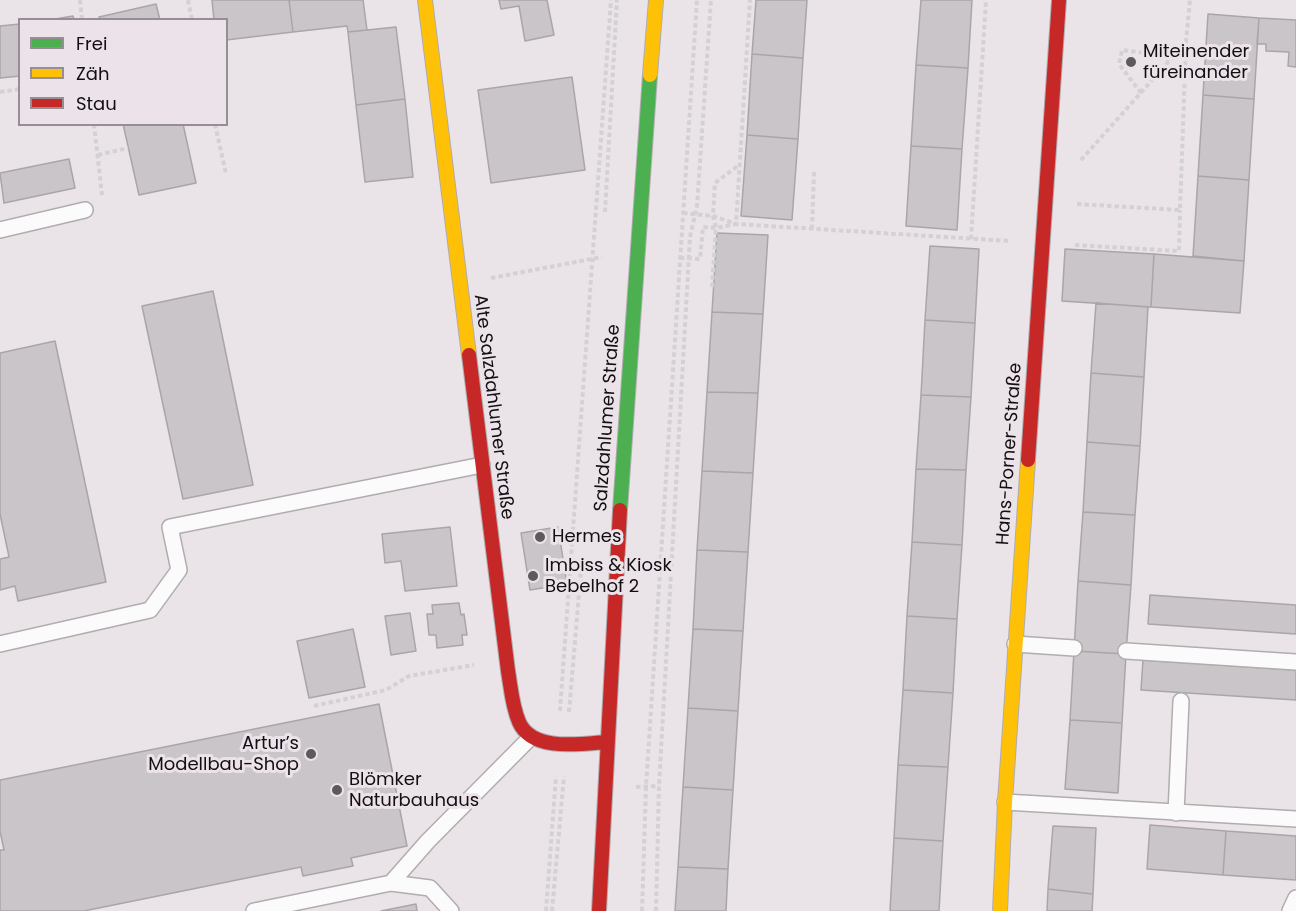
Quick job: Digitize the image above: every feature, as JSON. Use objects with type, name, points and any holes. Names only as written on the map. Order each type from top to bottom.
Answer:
[{"type":"street","name":"Alte Salzdahlumer Straße","points":[[424,0],[506,660],[520,728],[530,738]]},
{"type":"street","name":"Salzdahlumer Straße","points":[[599,911],[606,742],[637,251],[656,0]]},
{"type":"street","name":"Hans-Porner-Straße","points":[[1000,911],[1015,644],[1059,0]]},
{"type":"street","points":[[530,738],[562,743],[606,742]]},
{"type":"lane","points":[[0,230],[85,210]]},
{"type":"lane","points":[[0,644],[150,610],[179,570],[170,527],[482,465]]},
{"type":"lane","points":[[1015,644],[1074,648]]},
{"type":"lane","points":[[1126,651],[1296,662]]},
{"type":"lane","points":[[1176,813],[1181,701]]},
{"type":"lane","points":[[391,883],[428,841],[530,738]]},
{"type":"lane","points":[[1005,802],[1296,819]]},
{"type":"lane","points":[[254,911],[391,883],[430,888],[451,911]]},
{"type":"lane","points":[[1290,911],[1296,898]]},
{"type":"path","points":[[80,0],[82,18]]},
{"type":"path","points":[[188,0],[192,18]]},
{"type":"path","points":[[552,911],[611,0]]},
{"type":"path","points":[[604,222],[617,0]]},
{"type":"path","points":[[642,911],[646,787],[689,88],[697,0]]},
{"type":"path","points":[[656,911],[659,786],[690,237],[696,214],[711,0]]},
{"type":"path","points":[[736,224],[750,0]]},
{"type":"path","points":[[971,239],[986,0]]},
{"type":"path","points":[[680,258],[700,259],[703,227],[716,228],[736,224],[1179,251],[1186,42],[1190,0]]},
{"type":"path","points":[[1074,169],[1186,42]]},
{"type":"path","points":[[1141,93],[1119,64],[1122,50],[1161,55],[1169,61]]},
{"type":"path","points":[[0,92],[18,89]]},
{"type":"path","points":[[85,210],[103,205],[94,126]]},
{"type":"path","points":[[215,126],[226,174]]},
{"type":"path","points":[[98,155],[128,148]]},
{"type":"path","points":[[712,287],[716,228],[713,216],[715,183],[740,165]]},
{"type":"path","points":[[813,229],[814,172]]},
{"type":"path","points":[[1045,202],[1180,210]]},
{"type":"path","points":[[683,213],[713,216],[736,224]]},
{"type":"path","points":[[458,284],[602,257],[602,268]]},
{"type":"path","points":[[546,911],[582,560]]},
{"type":"path","points":[[314,706],[386,690],[409,676],[506,660]]},
{"type":"building","points":[[212,0],[289,0],[293,32],[228,40],[228,18],[214,18]]},
{"type":"building","points":[[289,0],[363,0],[367,30],[348,32],[347,26],[293,32]]},
{"type":"building","points":[[499,0],[547,0],[554,35],[525,41],[519,6],[501,9]]},
{"type":"building","points":[[756,0],[807,0],[803,58],[752,54]]},
{"type":"building","points":[[921,0],[972,0],[968,68],[916,65]]},
{"type":"building","points":[[156,4],[160,18],[99,18]]},
{"type":"building","points":[[1208,14],[1259,18],[1254,99],[1203,95]]},
{"type":"building","points":[[1259,18],[1296,20],[1296,67],[1288,66],[1289,52],[1266,51],[1266,44],[1257,44]]},
{"type":"building","points":[[18,24],[18,76],[0,78],[0,26]]},
{"type":"building","points":[[396,27],[405,99],[356,105],[348,32]]},
{"type":"building","points":[[752,54],[803,58],[798,139],[747,135]]},
{"type":"building","points":[[916,65],[968,68],[962,149],[911,146]]},
{"type":"building","points":[[572,77],[585,170],[491,183],[478,90]]},
{"type":"building","points":[[1203,95],[1254,99],[1249,180],[1198,176]]},
{"type":"building","points":[[405,99],[413,177],[365,182],[356,105]]},
{"type":"building","points":[[123,126],[183,126],[196,183],[139,195]]},
{"type":"building","points":[[747,135],[798,139],[792,220],[741,216]]},
{"type":"building","points":[[911,146],[962,149],[957,230],[906,226]]},
{"type":"building","points":[[69,159],[75,188],[4,203],[0,173]]},
{"type":"building","points":[[1198,176],[1249,180],[1244,261],[1193,256]]},
{"type":"building","points":[[717,233],[768,235],[763,314],[712,312]]},
{"type":"building","points":[[930,246],[979,249],[975,323],[925,320]]},
{"type":"building","points":[[1065,249],[1154,254],[1151,307],[1062,301]]},
{"type":"building","points":[[1154,254],[1244,261],[1240,313],[1151,307]]},
{"type":"building","points":[[213,291],[253,485],[183,499],[142,306]]},
{"type":"building","points":[[1096,303],[1148,307],[1144,377],[1091,373]]},
{"type":"building","points":[[712,312],[763,314],[758,393],[707,392]]},
{"type":"building","points":[[925,320],[975,323],[971,397],[921,395]]},
{"type":"building","points":[[55,341],[106,582],[18,601],[15,586],[0,590],[0,559],[9,557],[0,514],[0,353]]},
{"type":"building","points":[[1091,373],[1144,377],[1140,446],[1087,442]]},
{"type":"building","points":[[707,392],[758,393],[753,473],[702,471]]},
{"type":"building","points":[[921,395],[971,397],[966,470],[916,469]]},
{"type":"building","points":[[1087,442],[1140,446],[1135,515],[1083,512]]},
{"type":"building","points":[[916,469],[966,470],[962,545],[912,542]]},
{"type":"building","points":[[702,471],[753,473],[748,552],[697,550]]},
{"type":"building","points":[[1083,512],[1135,515],[1131,585],[1078,581]]},
{"type":"building","points":[[450,527],[457,586],[405,591],[401,561],[385,563],[382,534]]},
{"type":"building","points":[[558,527],[567,584],[530,590],[521,533]]},
{"type":"building","points":[[912,542],[962,545],[957,619],[907,616]]},
{"type":"building","points":[[697,550],[748,552],[743,631],[693,629]]},
{"type":"building","points":[[1078,581],[1131,585],[1126,654],[1074,651]]},
{"type":"building","points":[[1150,595],[1296,605],[1296,634],[1148,624]]},
{"type":"building","points":[[459,603],[461,615],[464,614],[467,635],[462,635],[463,645],[437,648],[436,635],[429,635],[427,614],[433,614],[432,605]]},
{"type":"building","points":[[410,613],[416,651],[391,655],[385,616]]},
{"type":"building","points":[[907,616],[957,619],[953,693],[903,690]]},
{"type":"building","points":[[353,629],[365,687],[309,698],[297,641]]},
{"type":"building","points":[[693,629],[743,631],[738,711],[688,708]]},
{"type":"building","points":[[1074,651],[1126,654],[1122,723],[1070,720]]},
{"type":"building","points":[[1143,660],[1296,670],[1296,700],[1141,690]]},
{"type":"building","points":[[903,690],[953,693],[948,767],[898,765]]},
{"type":"building","points":[[379,704],[407,846],[351,858],[353,866],[303,876],[301,867],[84,911],[0,911],[0,850],[4,850],[0,831],[0,780]]},
{"type":"building","points":[[688,708],[738,711],[733,790],[683,787]]},
{"type":"building","points":[[1070,720],[1122,723],[1118,793],[1065,789]]},
{"type":"building","points":[[898,765],[948,767],[943,841],[894,838]]},
{"type":"building","points":[[683,787],[733,790],[728,869],[678,867]]},
{"type":"building","points":[[1150,825],[1226,831],[1223,875],[1147,869]]},
{"type":"building","points":[[1053,826],[1096,828],[1093,894],[1048,889]]},
{"type":"building","points":[[1226,831],[1296,836],[1296,880],[1223,875]]},
{"type":"building","points":[[894,838],[943,841],[939,911],[890,911]]},
{"type":"building","points":[[678,867],[728,869],[726,911],[675,911]]},
{"type":"building","points":[[1048,889],[1093,894],[1092,911],[1047,911]]},
{"type":"building","points":[[416,904],[417,911],[381,911]]},
{"type":"traffic: fast","points":[[620,510],[650,75]]},
{"type":"traffic: slow","points":[[425,0],[469,355]]},
{"type":"traffic: slow","points":[[650,75],[656,0]]},
{"type":"traffic: slow","points":[[1000,911],[1028,460]]},
{"type":"traffic: jam","points":[[1028,460],[1059,0]]},
{"type":"traffic: jam","points":[[469,355],[508,671],[513,703],[519,722],[525,732],[545,742],[558,744],[606,742]]},
{"type":"traffic: jam","points":[[599,911],[620,510]]},
{"type":"place","name":"Miteinender füreinander","points":[[1131,62]]},
{"type":"place","name":"Hermes","points":[[540,537]]},
{"type":"place","name":"Imbiss & Kiosk Bebelhof 2","points":[[533,576]]},
{"type":"place","name":"Artur’s Modellbau-Shop","points":[[311,754]]},
{"type":"place","name":"Blömker Naturbauhaus","points":[[337,790]]}]
